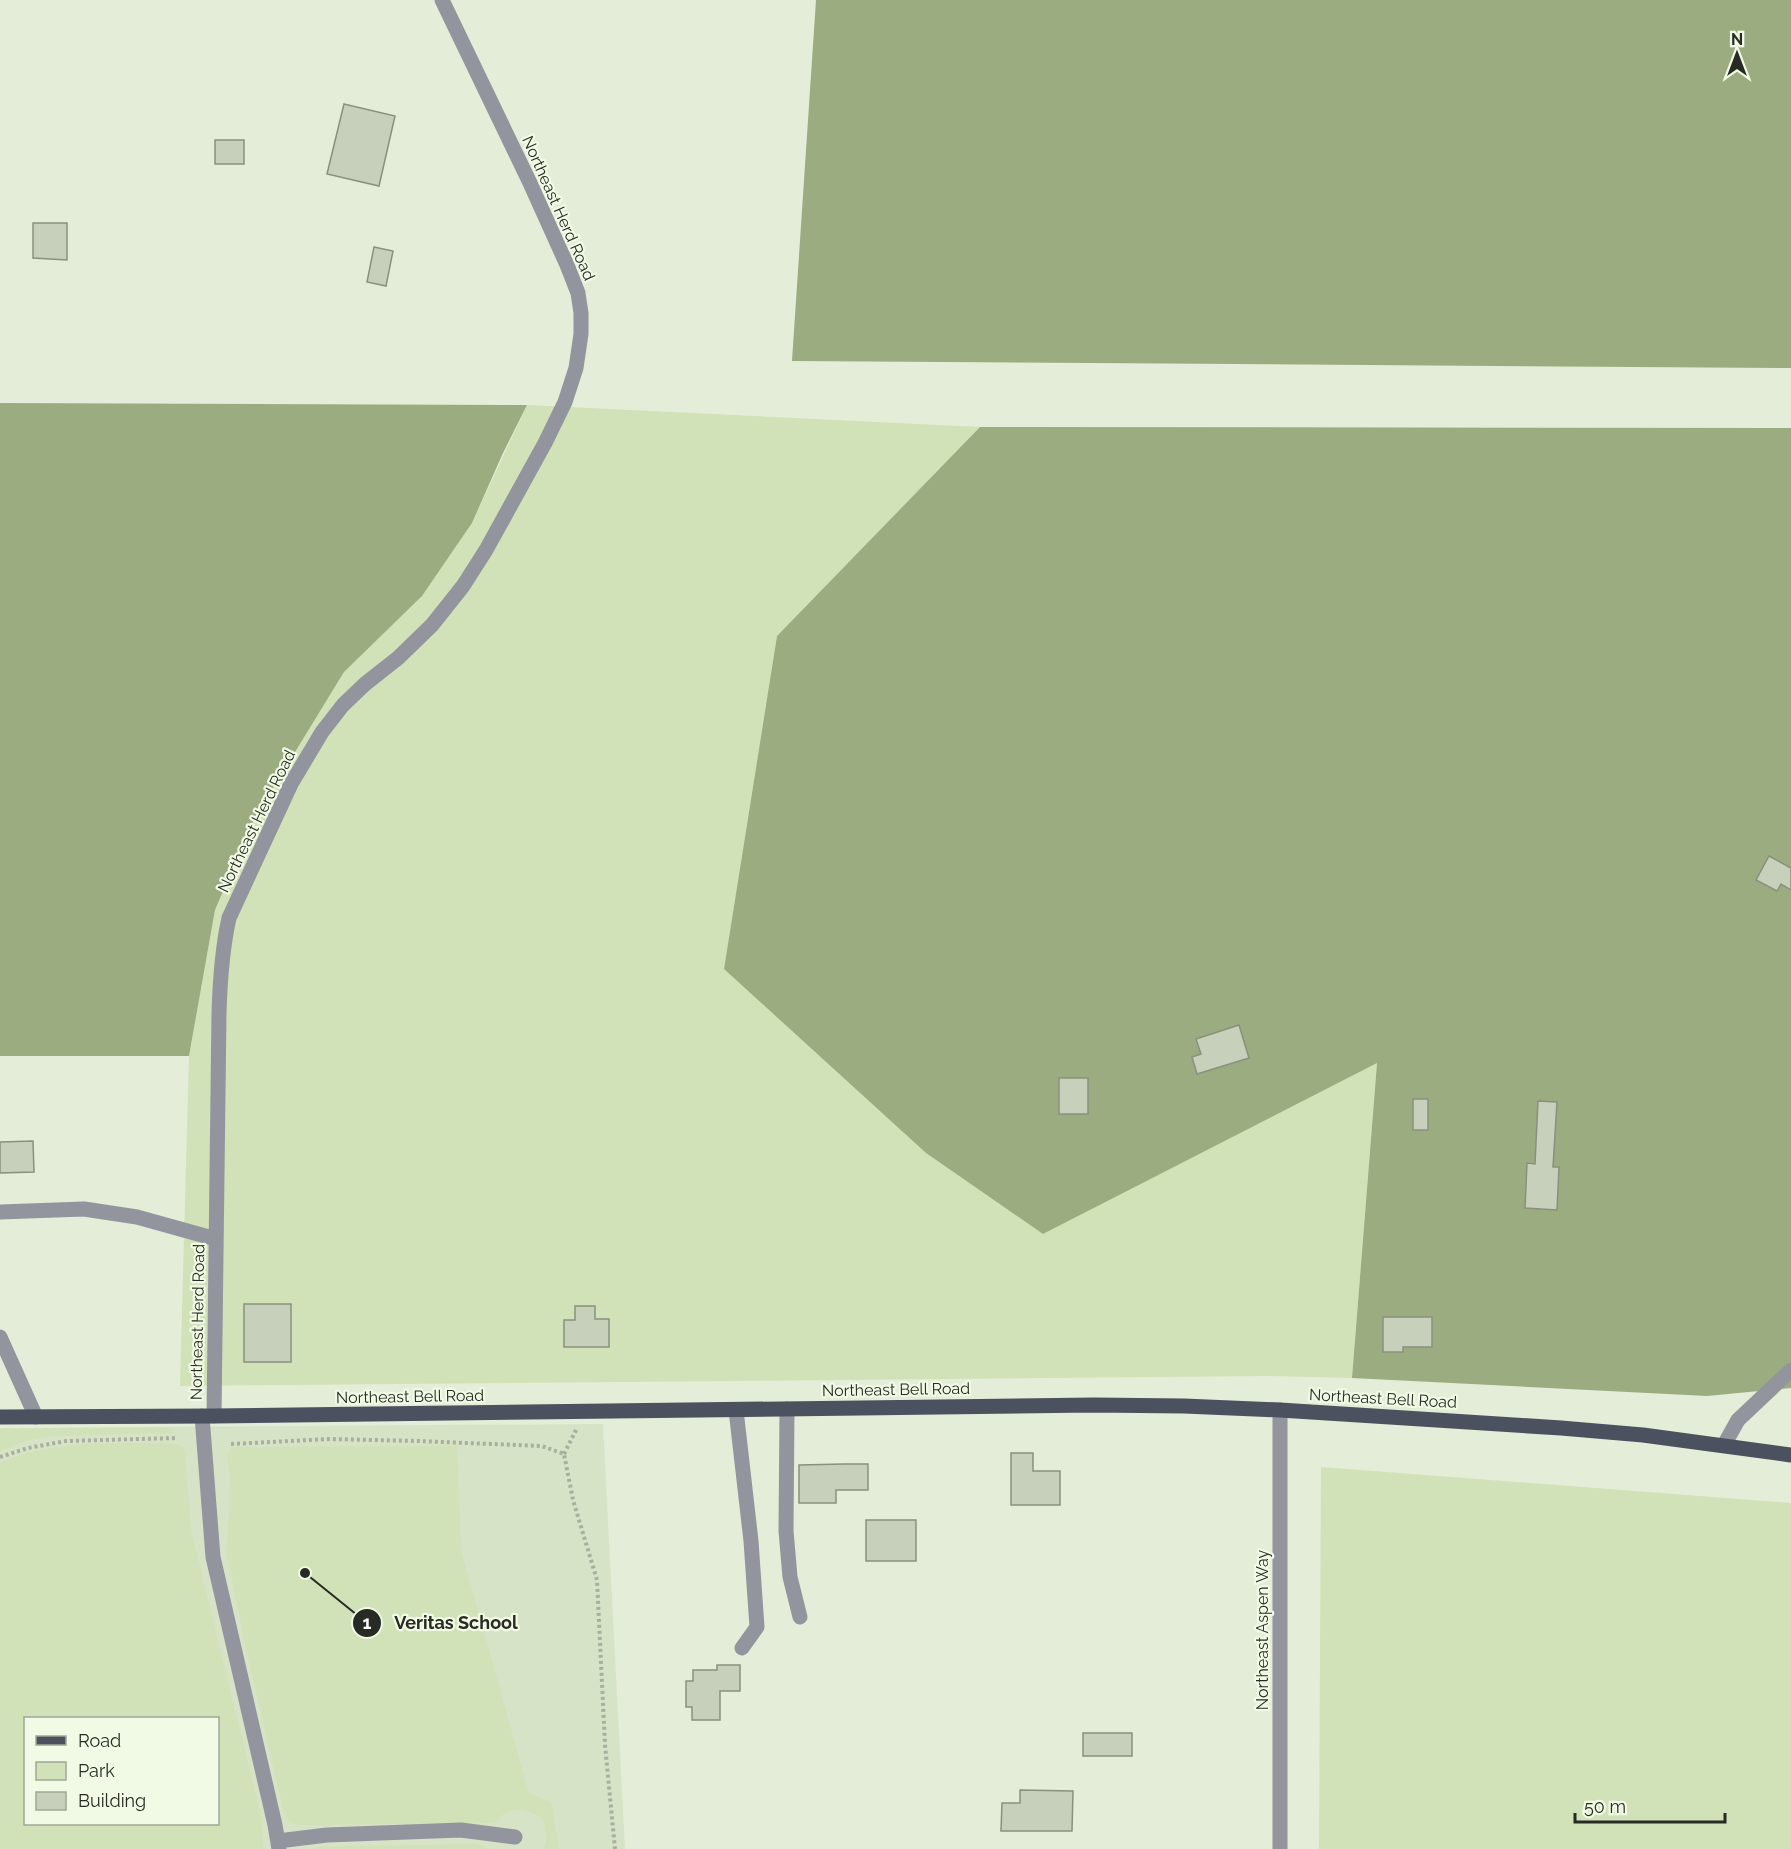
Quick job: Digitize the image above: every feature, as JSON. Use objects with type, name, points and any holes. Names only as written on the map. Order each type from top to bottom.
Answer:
[{"type":"main road","name":"Northeast Bell Road","points":[[0,1417],[580,1412],[1094,1404],[1280,1410],[1561,1428],[1643,1435],[1791,1455]]},
{"type":"street","name":"Northeast Herd Road","points":[[278,1845],[213,1557],[208,1416],[216,1239],[221,970],[225,937],[237,899],[291,784],[322,732],[342,705],[398,658],[432,625],[463,586],[486,550],[565,402],[576,368],[581,334],[578,293],[567,265],[442,0]]},
{"type":"street","points":[[0,1212],[84,1209],[137,1217],[216,1239]]},
{"type":"street","points":[[0,1337],[36,1417]]},
{"type":"street","points":[[1725,1445],[1738,1420],[1791,1370]]},
{"type":"street","points":[[787,1409],[786,1531],[790,1577],[800,1617]]},
{"type":"street","points":[[736,1410],[751,1541],[757,1627],[742,1648]]},
{"type":"street","name":"Northeast Aspen Way","points":[[1280,1410],[1280,1849]]},
{"type":"street","points":[[278,1845],[327,1835],[461,1830],[515,1837]]},
{"type":"path","points":[[580,1412],[576,1432],[564,1454],[573,1500],[597,1580],[605,1745],[615,1849]]},
{"type":"path","points":[[0,1457],[28,1448],[66,1441],[177,1438]]},
{"type":"path","points":[[231,1444],[330,1439],[417,1441],[542,1446],[564,1454]]},
{"type":"shaded area","points":[[816,0],[1791,0],[1791,368],[792,361]]},
{"type":"shaded area","points":[[0,403],[527,405],[472,523],[422,596],[344,672],[254,819],[215,910],[189,1056],[0,1056]]},
{"type":"shaded area","points":[[980,427],[1791,428],[1791,1388],[1707,1396],[1352,1378],[1377,1063],[1043,1234],[926,1153],[724,969],[777,636]]},
{"type":"shaded area","points":[[603,1424],[625,1849],[0,1849],[0,1428]]},
{"type":"green space","points":[[527,405],[980,427],[777,636],[724,969],[926,1153],[1043,1234],[1377,1062],[1352,1378],[1267,1376],[180,1386],[189,1056],[215,910],[254,819],[344,672],[422,596],[472,523]]},
{"type":"green space","points":[[164,1427],[173,1430],[174,1433],[53,1436],[27,1441],[0,1451],[0,1429]]},
{"type":"green space","points":[[164,1443],[183,1447],[191,1530],[261,1816],[263,1849],[0,1849],[0,1463],[19,1455],[59,1446]]},
{"type":"green space","points":[[457,1446],[461,1550],[529,1793],[551,1802],[559,1849],[543,1849],[546,1833],[542,1817],[522,1810],[505,1813],[494,1823],[298,1825],[289,1821],[284,1813],[227,1555],[230,1477],[227,1457],[230,1449],[233,1447]]},
{"type":"green space","points":[[1321,1467],[1791,1503],[1791,1849],[1319,1849]]},
{"type":"green space","points":[[476,1844],[491,1849],[310,1849],[318,1847]]},
{"type":"building","points":[[344,104],[395,116],[379,186],[327,174]]},
{"type":"building","points":[[215,140],[244,140],[244,164],[215,164]]},
{"type":"building","points":[[33,223],[67,223],[67,260],[33,258]]},
{"type":"building","points":[[374,247],[393,251],[386,286],[367,282]]},
{"type":"building","points":[[1769,856],[1791,868],[1791,890],[1781,884],[1777,891],[1756,880]]},
{"type":"building","points":[[1239,1025],[1249,1058],[1197,1074],[1192,1057],[1201,1054],[1196,1039]]},
{"type":"building","points":[[1059,1078],[1088,1078],[1088,1114],[1059,1114]]},
{"type":"building","points":[[1413,1099],[1428,1099],[1428,1130],[1413,1130]]},
{"type":"building","points":[[1538,1101],[1557,1102],[1553,1167],[1559,1167],[1557,1210],[1525,1208],[1527,1163],[1535,1164]]},
{"type":"building","points":[[33,1141],[34,1172],[0,1173],[0,1142]]},
{"type":"building","points":[[244,1304],[291,1304],[291,1362],[244,1362]]},
{"type":"building","points":[[575,1306],[595,1306],[595,1319],[609,1319],[609,1347],[564,1347],[564,1320],[575,1320]]},
{"type":"building","points":[[1383,1317],[1432,1317],[1432,1347],[1403,1347],[1403,1352],[1383,1352]]},
{"type":"building","points":[[1011,1453],[1033,1453],[1033,1471],[1060,1471],[1060,1505],[1011,1505]]},
{"type":"building","points":[[868,1464],[868,1490],[836,1490],[836,1503],[799,1503],[799,1465]]},
{"type":"building","points":[[866,1520],[916,1520],[916,1561],[866,1561]]},
{"type":"building","points":[[717,1665],[740,1665],[740,1691],[720,1691],[720,1720],[692,1720],[692,1707],[686,1707],[686,1681],[693,1681],[693,1670],[717,1670]]},
{"type":"building","points":[[1083,1733],[1132,1733],[1132,1756],[1083,1756]]},
{"type":"building","points":[[1020,1790],[1073,1791],[1072,1831],[1001,1831],[1002,1803],[1020,1803]]},
{"type":"place","name":"Veritas School","points":[[305,1573]]}]
